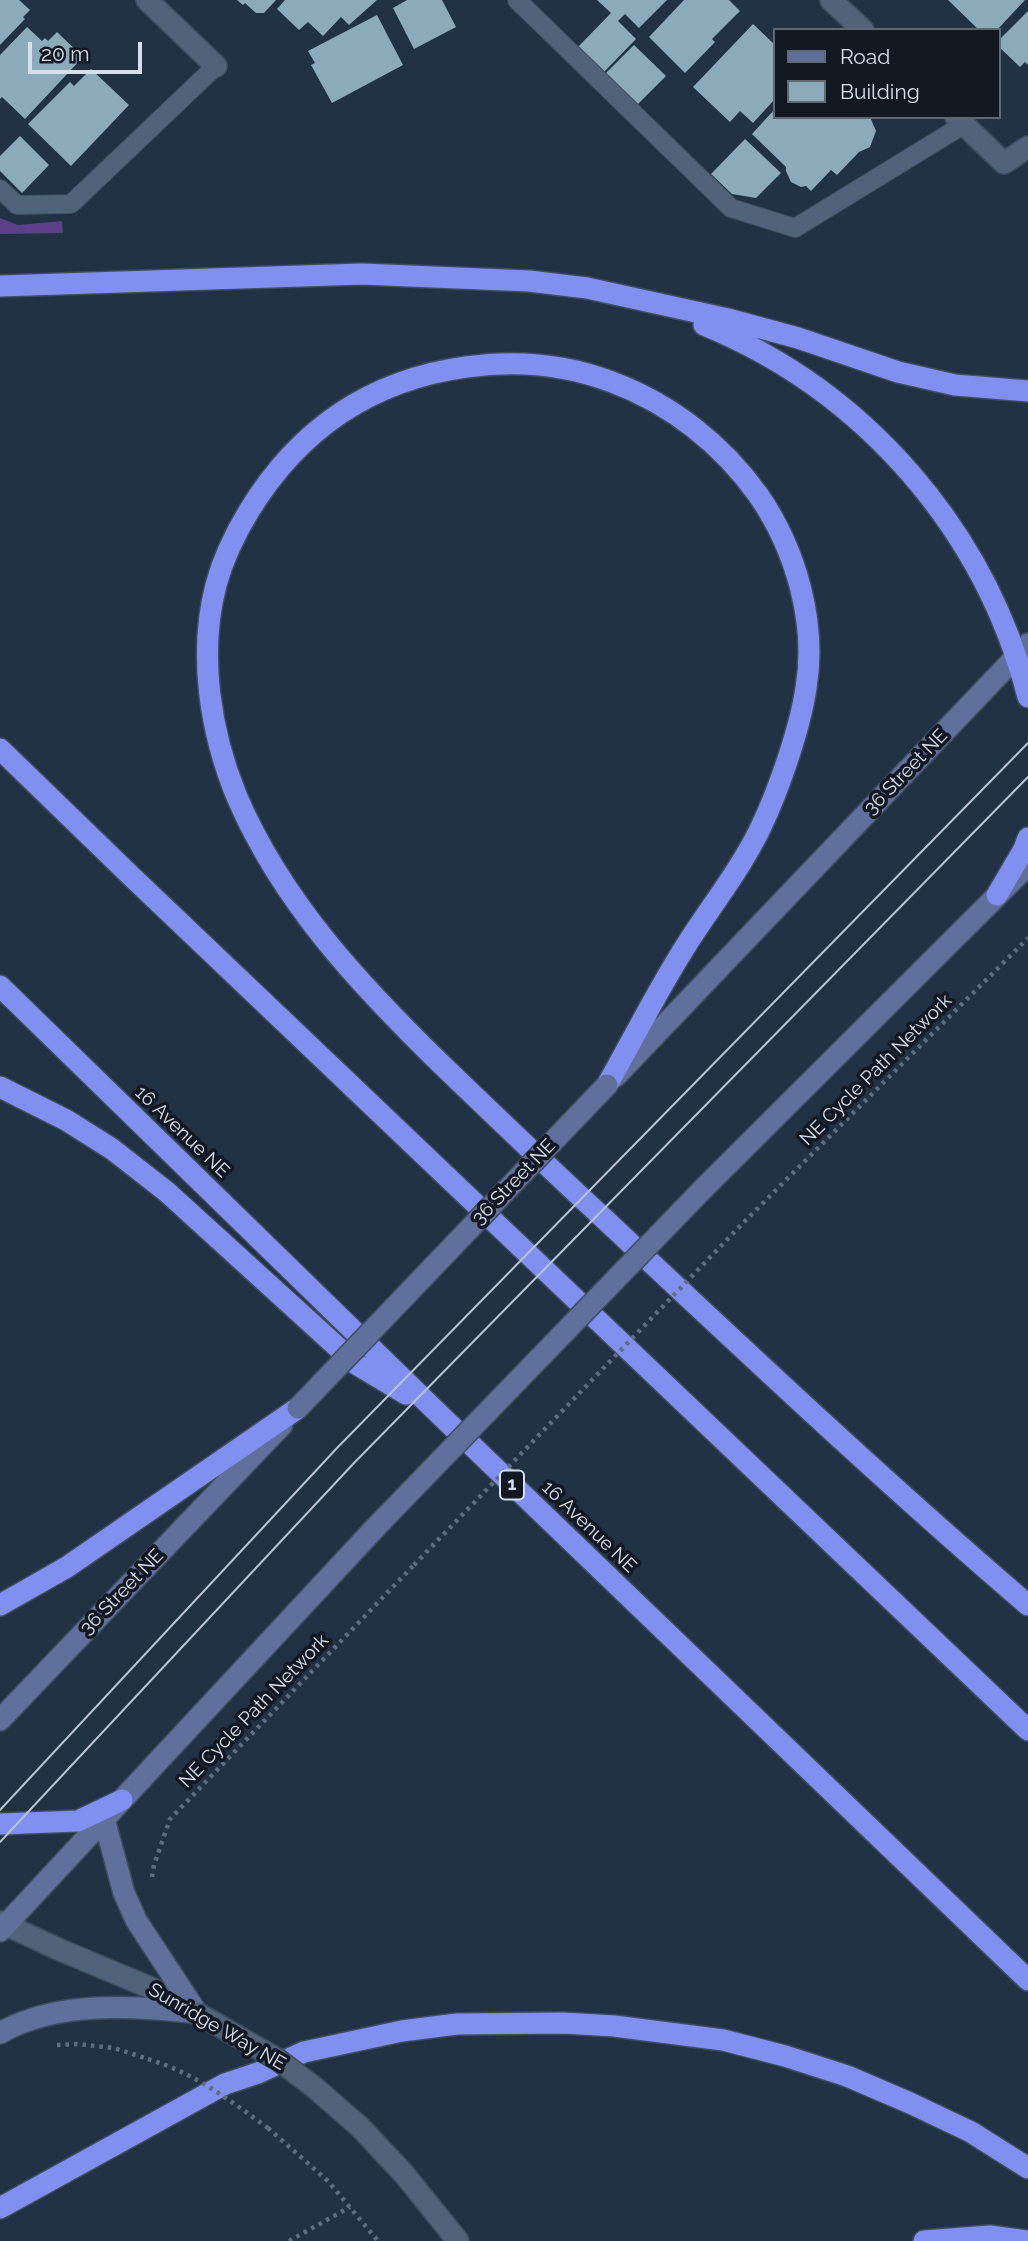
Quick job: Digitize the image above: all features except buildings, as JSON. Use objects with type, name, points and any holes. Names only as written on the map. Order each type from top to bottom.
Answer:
[{"type":"highway","points":[[0,286],[362,274],[436,276],[575,287],[647,301],[799,338],[898,372],[955,385],[1028,391]]},
{"type":"highway","points":[[647,301],[736,338],[830,397],[868,429],[938,505],[967,548],[1023,650],[1028,697]]},
{"type":"highway","points":[[607,1085],[685,948],[760,828],[778,782],[795,734],[806,690],[810,649],[796,569],[779,525],[745,476],[713,444],[673,411],[631,389],[582,370],[537,364],[489,363],[433,371],[382,388],[340,412],[297,447],[262,489],[233,538],[215,588],[208,644],[208,697],[219,747],[238,800],[294,900],[327,944],[377,1002],[487,1109],[796,1398],[1028,1605]]},
{"type":"highway","points":[[0,749],[1028,1730]]},
{"type":"highway","points":[[997,895],[1028,838]]},
{"type":"highway","name":"16 Avenue NE","points":[[0,986],[439,1414],[1028,1980]]},
{"type":"highway","points":[[0,1087],[66,1120],[112,1149],[167,1192],[356,1364],[439,1414]]},
{"type":"highway","points":[[0,1605],[67,1567],[298,1408]]},
{"type":"highway","points":[[0,1824],[78,1821],[122,1800]]},
{"type":"highway","points":[[0,2208],[225,2084],[304,2053],[402,2031],[457,2024],[564,2023],[614,2026],[723,2040],[846,2076],[971,2132],[1028,2168]]},
{"type":"highway","points":[[924,2241],[990,2236],[1027,2241]]},
{"type":"main road","name":"36 Street NE","points":[[0,1720],[1023,650]]},
{"type":"main road","points":[[2,1926],[375,1528],[704,1188],[1028,865]]},
{"type":"main road","points":[[104,1819],[124,1893],[136,1920],[197,2013]]},
{"type":"main road","points":[[0,2033],[40,2017],[106,2008],[139,2007],[197,2013]]},
{"type":"street","points":[[147,0],[216,66]]},
{"type":"street","points":[[831,0],[861,28]]},
{"type":"street","points":[[959,121],[1004,163],[1028,147]]},
{"type":"street","name":"Sunridge Way NE","points":[[2,1926],[151,1988],[277,2059],[360,2127],[404,2174],[458,2241]]},
{"type":"lane","points":[[517,0],[731,208],[794,228],[959,121]]},
{"type":"lane","points":[[0,189],[17,205],[71,204],[216,66]]},
{"type":"path","name":"NE Cycle Path Network","points":[[152,1883],[154,1865],[170,1819],[744,1222],[1028,938]]},
{"type":"path","points":[[50,2042],[58,2046],[77,2044],[114,2048],[176,2067],[225,2096],[268,2128],[328,2181],[378,2241]]},
{"type":"path","points":[[289,2241],[350,2207]]},
{"type":"shaded area","points":[[0,218],[18,225],[62,221],[63,233],[0,234]]},
{"type":"tram line","points":[[0,1810],[337,1448],[1028,743]]},
{"type":"tram line","points":[[0,1842],[354,1463],[1028,777]]}]
